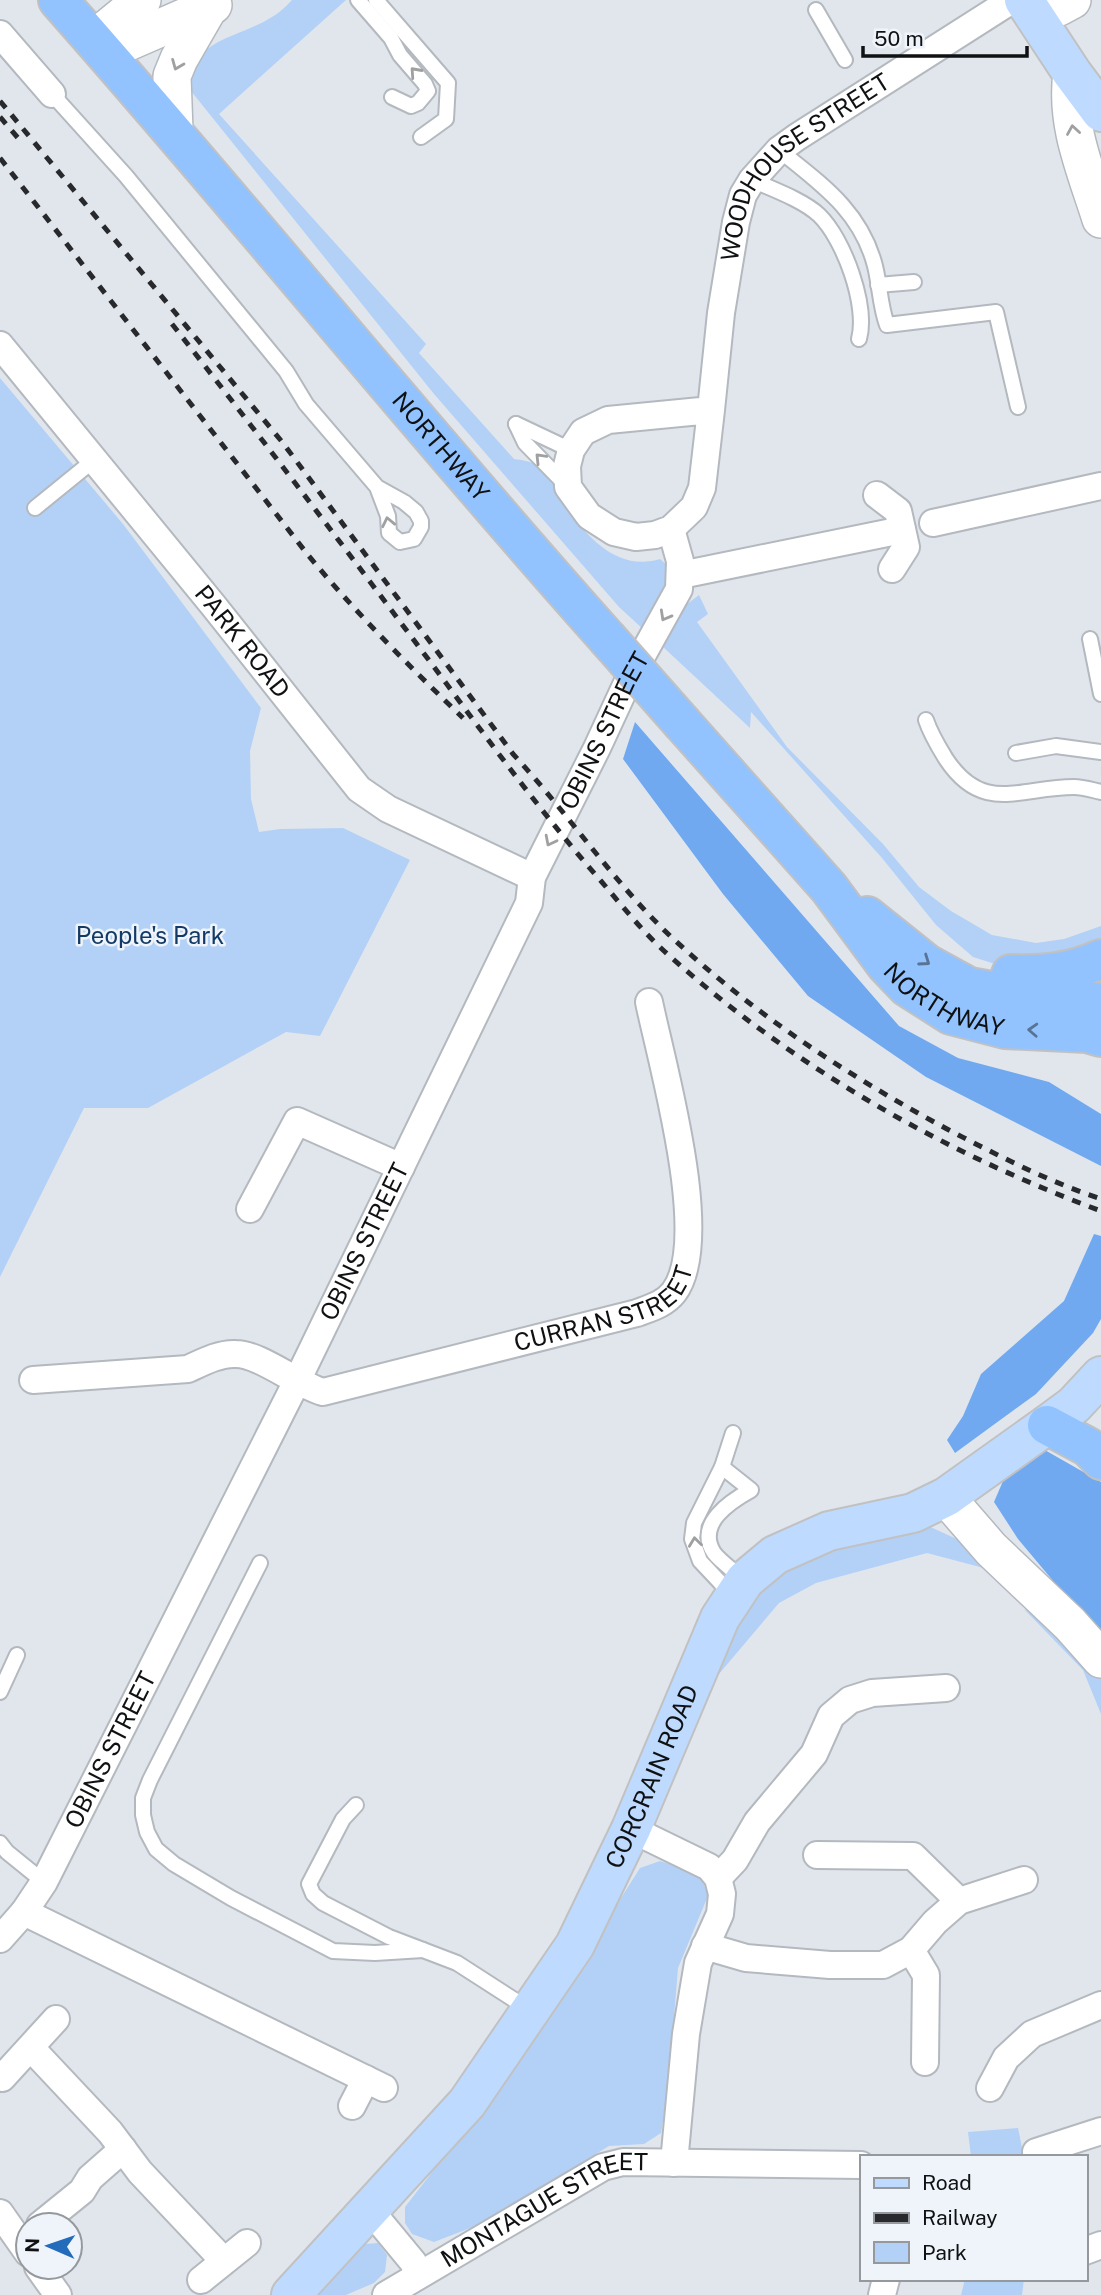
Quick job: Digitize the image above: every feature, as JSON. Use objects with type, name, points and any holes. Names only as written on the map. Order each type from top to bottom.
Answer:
[{"type":"highway","name":"NORTHWAY","points":[[58,0],[174,131],[531,552],[840,896],[886,965],[907,987],[951,1015],[1006,1028],[1087,1033],[1101,1037]]},
{"type":"highway","name":"NORTHWAY","points":[[840,896],[927,964],[969,987],[1037,999],[1101,1003]]},
{"type":"highway","points":[[840,896],[910,918],[962,958],[1000,973],[1045,975],[1077,970],[1101,960]]},
{"type":"highway","points":[[1047,1426],[1088,1447],[1101,1460]]},
{"type":"main road","points":[[1052,2],[1101,112]]},
{"type":"main road","name":"CORCRAIN ROAD","points":[[291,2295],[467,2103],[575,1945],[631,1829],[720,1618],[739,1588],[775,1555],[829,1531],[913,1513],[946,1497],[1047,1426],[1095,1388]]},
{"type":"street","points":[[99,46],[142,0]]},
{"type":"street","name":"WOODHOUSE STREET","points":[[670,529],[694,507],[702,488],[722,313],[736,222],[743,195],[752,180],[779,150],[836,111],[862,89],[1012,0]]},
{"type":"street","points":[[99,46],[215,4]]},
{"type":"street","points":[[174,131],[172,76],[179,58],[215,4]]},
{"type":"street","points":[[0,34],[52,94]]},
{"type":"street","points":[[1086,75],[1069,93],[1073,136],[1099,209]]},
{"type":"street","name":"PARK ROAD","points":[[0,345],[213,605],[359,789],[372,801],[532,877]]},
{"type":"street","points":[[711,410],[608,420],[583,432],[572,450],[567,466],[568,487],[589,516],[614,532],[636,537],[655,535],[670,529],[680,561],[681,575],[902,530]]},
{"type":"street","points":[[933,523],[1101,486]]},
{"type":"street","points":[[877,495],[898,512],[906,547],[892,569]]},
{"type":"street","name":"OBINS STREET","points":[[0,1939],[24,1912],[44,1882],[297,1381],[529,902],[532,877],[628,681],[679,589],[681,575]]},
{"type":"street","name":"CURRAN STREET","points":[[33,1380],[188,1369],[211,1359],[236,1354],[253,1358],[323,1392],[637,1313],[659,1304],[673,1293],[682,1275],[689,1233],[682,1160],[649,1002]]},
{"type":"street","points":[[250,1209],[297,1121],[401,1167]]},
{"type":"street","points":[[946,1497],[991,1549],[1070,1624],[1101,1659]]},
{"type":"street","points":[[718,1878],[735,1860],[757,1822],[814,1754],[831,1716],[850,1700],[872,1693],[946,1688]]},
{"type":"street","points":[[631,1829],[709,1867],[718,1878],[722,1894],[720,1914],[698,1963],[686,2034],[674,2162]]},
{"type":"street","points":[[817,1855],[913,1856],[959,1901]]},
{"type":"street","points":[[705,1946],[746,1958],[831,1965],[883,1965],[911,1950],[935,1922],[959,1901],[1024,1880]]},
{"type":"street","points":[[24,1912],[375,2083],[352,2106]]},
{"type":"street","points":[[911,1950],[926,1975],[925,2062]]},
{"type":"street","points":[[990,2088],[1006,2058],[1032,2034],[1101,2005]]},
{"type":"street","points":[[2,2078],[56,2020]]},
{"type":"street","points":[[31,2048],[110,2132],[140,2172],[224,2261]]},
{"type":"street","points":[[1036,2152],[1101,2131]]},
{"type":"street","points":[[60,2211],[82,2192],[90,2178],[123,2149]]},
{"type":"street","name":"MONTAGUE STREET","points":[[386,2295],[603,2167],[623,2162],[860,2165]]},
{"type":"street","points":[[370,2210],[413,2262],[419,2275]]},
{"type":"street","points":[[0,2213],[14,2225]]},
{"type":"street","points":[[201,2280],[247,2243]]},
{"type":"lane","points":[[358,0],[391,38],[400,55],[425,84],[428,92],[418,103],[411,106],[392,97]]},
{"type":"lane","points":[[376,0],[448,83],[446,118],[421,137]]},
{"type":"lane","points":[[816,10],[845,60]]},
{"type":"lane","points":[[52,94],[126,176],[286,370],[306,404],[377,487]]},
{"type":"lane","points":[[779,150],[838,198],[862,231],[875,266],[887,325],[996,312],[1018,407]]},
{"type":"lane","points":[[752,180],[787,196],[818,215],[841,247],[855,288],[863,326],[859,339]]},
{"type":"lane","points":[[878,285],[914,282]]},
{"type":"lane","points":[[568,487],[525,443],[516,424],[572,450]]},
{"type":"lane","points":[[35,508],[94,460]]},
{"type":"lane","points":[[1090,639],[1101,694]]},
{"type":"lane","points":[[926,720],[930,734],[953,769],[968,786],[980,791],[995,795],[1075,787],[1101,792]]},
{"type":"lane","points":[[1016,753],[1056,746],[1101,752]]},
{"type":"lane","points":[[733,1433],[722,1468],[694,1523],[692,1539],[700,1561],[739,1588]]},
{"type":"lane","points":[[722,1468],[751,1490],[720,1511],[712,1524],[709,1538],[714,1552],[739,1588]]},
{"type":"lane","points":[[260,1563],[150,1780],[143,1798],[147,1832],[156,1849],[174,1864],[231,1898],[333,1951],[375,1953],[423,1950]]},
{"type":"lane","points":[[0,1692],[17,1655]]},
{"type":"lane","points":[[356,1805],[343,1819],[309,1884],[313,1894],[323,1903],[389,1937],[457,1963],[530,2010]]},
{"type":"lane","points":[[0,1843],[44,1882]]},
{"type":"green space","points":[[292,0],[346,0],[219,114],[426,344],[419,353],[514,459],[534,464],[551,475],[570,512],[587,534],[620,557],[646,562],[660,559],[667,565],[668,593],[644,630],[619,607],[434,394],[191,91],[191,76],[202,54],[221,41],[272,17]]},
{"type":"green space","name":"People's Park","points":[[0,378],[123,524],[261,708],[250,751],[251,799],[259,832],[343,828],[410,860],[320,1036],[286,1032],[148,1108],[84,1108],[0,1277]]},
{"type":"green space","points":[[699,595],[708,614],[697,622],[787,747],[883,844],[919,887],[951,911],[992,935],[1036,943],[1064,939],[1101,926],[1101,954],[995,964],[973,957],[936,925],[882,858],[751,712],[750,728],[662,646],[678,611]]},
{"type":"green space","points":[[924,1524],[961,1541],[995,1571],[927,1553],[816,1583],[779,1603],[702,1694],[748,1589],[791,1556]]},
{"type":"green space","points":[[1024,1609],[1062,1631],[1101,1673],[1101,1714],[1083,1670]]},
{"type":"green space","points":[[660,1861],[688,1870],[702,1879],[708,1896],[678,1968],[668,2091],[661,2133],[644,2144],[609,2146],[478,2225],[434,2242],[412,2234],[405,2223],[405,2207],[515,2065],[640,1868]]},
{"type":"green space","points":[[1018,2128],[1024,2155],[971,2155],[968,2132]]},
{"type":"green space","points":[[378,2243],[387,2255],[385,2272],[374,2283],[346,2295],[311,2295],[354,2248]]},
{"type":"green space","points":[[964,2281],[1024,2281],[1022,2295],[961,2295]]},
{"type":"shaded area","points":[[635,722],[899,1026],[958,1058],[1049,1082],[1101,1114],[1101,1166],[926,1077],[808,996],[723,894],[623,759]]},
{"type":"shaded area","points":[[1094,1234],[1101,1236],[1101,1319],[1093,1333],[1036,1394],[955,1453],[947,1440],[963,1416],[981,1374],[1064,1301]]},
{"type":"shaded area","points":[[1043,1449],[1101,1482],[1101,1638],[1018,1539],[994,1502],[1009,1467]]},
{"type":"railway","points":[[0,101],[283,443],[513,754],[625,888],[665,931],[764,1014],[872,1086],[1003,1158],[1101,1199]]},
{"type":"railway","points":[[0,117],[18,138]]},
{"type":"railway","points":[[0,158],[308,555],[383,639],[463,718]]},
{"type":"railway","points":[[172,324],[540,807],[580,857],[663,950],[770,1037],[875,1104],[986,1163],[1101,1211]]}]
